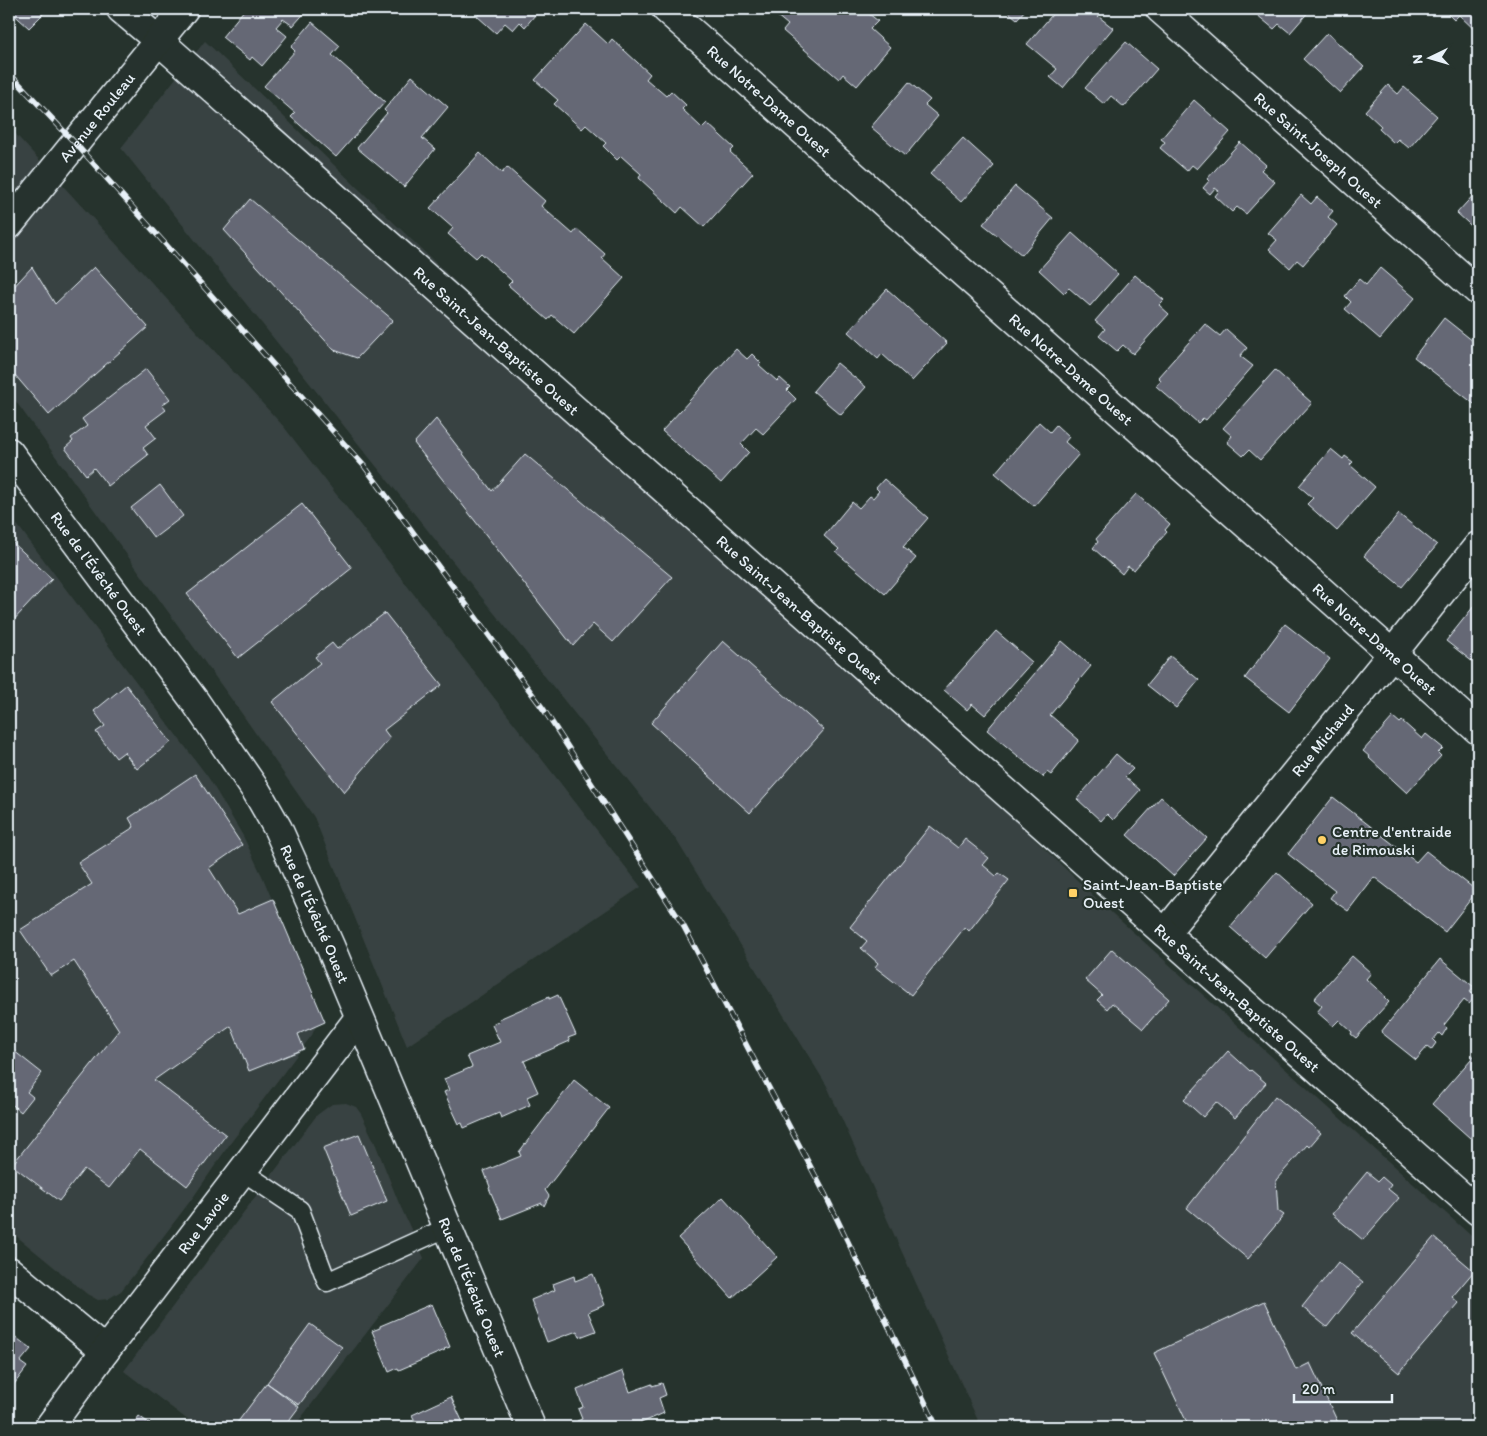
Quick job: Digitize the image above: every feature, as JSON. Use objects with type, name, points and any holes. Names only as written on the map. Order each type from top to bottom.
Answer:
[{"type":"street","name":"Rue Saint-Jean-Baptiste Ouest","points":[[121,9],[1478,1211]]},
{"type":"street","name":"Avenue Rouleau","points":[[9,225],[184,9]]},
{"type":"street","name":"Rue Notre-Dame Ouest","points":[[666,9],[1478,730]]},
{"type":"street","name":"Rue Saint-Joseph Ouest","points":[[1160,9],[1478,291]]},
{"type":"street","name":"Rue de l'Évêché Ouest","points":[[9,452],[194,700],[257,792],[278,829],[330,946],[530,1427]]},
{"type":"street","name":"Rue Michaud","points":[[1165,934],[1478,546]]},
{"type":"street","name":"Rue Lavoie","points":[[49,1427],[359,1018]]},
{"type":"street","points":[[9,1272],[105,1351]]},
{"type":"lane","points":[[242,1171],[300,1210],[328,1282],[446,1228]]},
{"type":"shaded area","points":[[205,41],[1104,906],[1478,1242],[1478,1427],[981,1427],[827,1086],[677,841],[121,148]]},
{"type":"shaded area","points":[[9,127],[284,427],[641,887],[407,1046],[314,817],[240,711],[9,392]]},
{"type":"shaded area","points":[[9,514],[208,777],[243,836],[263,878],[318,1010],[319,1019],[312,1035],[150,1254],[121,1291],[108,1299],[98,1300],[87,1294],[9,1230]]},
{"type":"shaded area","points":[[346,1103],[356,1107],[361,1114],[424,1258],[294,1427],[197,1427],[124,1371],[317,1115],[332,1104]]},
{"type":"building","points":[[9,9],[48,9],[29,28]]},
{"type":"building","points":[[245,9],[308,9],[293,26],[283,19],[276,27],[287,36],[262,66],[252,57],[250,60],[222,37]]},
{"type":"building","points":[[483,9],[540,9],[525,27],[520,22],[513,30],[505,23],[496,33],[477,16]]},
{"type":"building","points":[[782,9],[863,9],[878,21],[870,29],[890,47],[857,86],[843,74],[839,79],[783,31],[788,25],[776,15]]},
{"type":"building","points":[[1005,9],[1026,9],[1017,19]]},
{"type":"building","points":[[1057,9],[1070,9],[1076,13],[1079,9],[1089,9],[1113,28],[1063,88],[1050,77],[1057,69],[1027,44]]},
{"type":"building","points":[[1250,9],[1311,9],[1290,33],[1279,24],[1274,29]]},
{"type":"building","points":[[1452,9],[1478,9],[1478,33],[1459,15],[1454,20],[1448,14]]},
{"type":"building","points":[[312,22],[340,46],[332,55],[385,102],[336,157],[291,117],[295,113],[264,86],[295,51],[291,47]]},
{"type":"building","points":[[586,24],[608,44],[612,39],[650,74],[646,79],[666,96],[671,91],[686,105],[682,109],[702,128],[707,123],[734,148],[730,152],[753,173],[704,227],[682,207],[677,213],[639,178],[641,174],[621,156],[617,160],[603,146],[606,143],[586,125],[582,129],[554,104],[558,100],[535,80]]},
{"type":"building","points":[[1327,33],[1364,67],[1340,93],[1303,59]]},
{"type":"building","points":[[1126,42],[1157,69],[1124,107],[1111,96],[1104,104],[1085,88]]},
{"type":"building","points":[[412,76],[448,107],[422,138],[435,149],[404,187],[357,148],[387,113],[384,110]]},
{"type":"building","points":[[909,82],[930,100],[925,105],[938,116],[905,156],[871,127]]},
{"type":"building","points":[[1388,85],[1398,94],[1404,87],[1437,116],[1409,148],[1398,139],[1394,143],[1379,129],[1381,126],[1365,111]]},
{"type":"building","points":[[1194,100],[1230,132],[1197,169],[1192,165],[1187,171],[1160,148],[1165,142],[1161,139]]},
{"type":"building","points":[[963,138],[994,166],[961,202],[930,174]]},
{"type":"building","points":[[1240,142],[1266,165],[1261,170],[1275,182],[1246,214],[1237,207],[1232,212],[1215,196],[1219,191],[1215,188],[1210,194],[1203,188],[1209,181],[1207,179]]},
{"type":"building","points":[[480,153],[502,173],[507,167],[545,201],[541,206],[573,234],[577,229],[605,254],[602,258],[624,278],[574,334],[552,315],[548,320],[508,285],[512,281],[481,253],[476,258],[448,234],[453,228],[430,208]]},
{"type":"building","points":[[1015,186],[1053,218],[1022,255],[983,224]]},
{"type":"building","points":[[1478,190],[1478,232],[1457,213]]},
{"type":"building","points":[[1301,195],[1311,204],[1317,197],[1333,211],[1328,217],[1337,225],[1303,265],[1297,260],[1290,268],[1269,249],[1277,240],[1268,233]]},
{"type":"building","points":[[250,199],[393,320],[357,358],[334,350],[224,230]]},
{"type":"building","points":[[1072,233],[1118,274],[1090,306],[1069,288],[1064,293],[1039,270]]},
{"type":"building","points":[[32,267],[55,304],[94,267],[148,327],[49,415],[9,368],[9,292]]},
{"type":"building","points":[[1380,268],[1415,298],[1380,339],[1345,309],[1351,302],[1345,296],[1359,279],[1366,285]]},
{"type":"building","points":[[1135,275],[1164,300],[1159,305],[1169,314],[1133,354],[1123,345],[1117,351],[1099,336],[1105,329],[1095,321]]},
{"type":"building","points":[[887,289],[947,343],[912,381],[882,354],[878,359],[848,332]]},
{"type":"building","points":[[1444,318],[1478,345],[1478,407],[1414,357]]},
{"type":"building","points":[[1205,324],[1220,336],[1226,329],[1247,348],[1240,356],[1253,366],[1206,420],[1203,418],[1198,423],[1156,386],[1161,380],[1158,377]]},
{"type":"building","points":[[736,349],[747,359],[752,354],[761,363],[759,365],[777,381],[780,378],[790,387],[787,390],[796,399],[763,434],[756,428],[741,444],[749,452],[721,483],[662,431]]},
{"type":"building","points":[[837,363],[866,387],[841,415],[813,391]]},
{"type":"building","points":[[146,369],[170,399],[162,405],[166,410],[146,425],[156,438],[143,448],[148,455],[108,486],[94,468],[86,475],[65,448],[73,441],[71,438],[87,426],[82,419]]},
{"type":"building","points":[[1275,370],[1312,403],[1260,460],[1249,450],[1243,456],[1227,442],[1232,436],[1223,428]]},
{"type":"building","points":[[436,419],[492,491],[525,454],[672,577],[613,642],[593,624],[573,646],[414,443]]},
{"type":"building","points":[[1039,422],[1050,432],[1056,425],[1069,437],[1065,442],[1079,454],[1034,506],[995,473]]},
{"type":"building","points":[[1331,449],[1343,459],[1345,456],[1353,462],[1350,465],[1375,487],[1337,531],[1307,504],[1313,498],[1299,486]]},
{"type":"building","points":[[884,479],[928,518],[903,547],[916,558],[885,594],[836,552],[839,549],[824,536],[852,502],[859,508],[870,496],[873,498],[879,491],[876,488]]},
{"type":"building","points":[[160,485],[183,516],[154,538],[131,508]]},
{"type":"building","points":[[1136,494],[1170,524],[1165,530],[1167,532],[1134,570],[1128,566],[1122,574],[1093,548],[1098,542],[1096,539]]},
{"type":"building","points":[[302,504],[352,568],[238,658],[187,594]]},
{"type":"building","points":[[1399,514],[1437,545],[1402,587],[1364,556]]},
{"type":"building","points":[[9,539],[52,579],[9,625]]},
{"type":"building","points":[[1478,601],[1478,666],[1446,641]]},
{"type":"building","points":[[385,613],[442,685],[384,730],[390,738],[344,792],[272,702],[320,663],[315,657],[332,643],[337,649]]},
{"type":"building","points":[[1285,624],[1330,659],[1289,712],[1245,678]]},
{"type":"building","points":[[996,631],[1032,662],[985,715],[972,704],[967,710],[944,690]]},
{"type":"building","points":[[723,641],[824,730],[750,813],[651,723]]},
{"type":"building","points":[[1062,641],[1091,666],[1050,715],[1079,740],[1051,775],[1047,772],[1043,777],[987,730]]},
{"type":"building","points":[[1170,656],[1199,680],[1176,708],[1147,685]]},
{"type":"building","points":[[126,685],[171,742],[137,769],[124,752],[116,758],[96,732],[105,726],[94,711]]},
{"type":"building","points":[[1393,717],[1400,723],[1402,721],[1422,739],[1426,734],[1443,748],[1438,753],[1441,756],[1407,793],[1363,751]]},
{"type":"building","points":[[1116,754],[1133,769],[1125,777],[1140,790],[1113,820],[1107,814],[1101,821],[1077,799]]},
{"type":"building","points":[[195,774],[242,845],[209,868],[238,914],[273,899],[325,1022],[298,1034],[304,1049],[249,1071],[231,1026],[154,1080],[226,1135],[187,1186],[140,1149],[109,1188],[84,1169],[59,1201],[12,1165],[119,1030],[74,961],[51,976],[20,930],[92,884],[78,863],[134,827],[129,818]]},
{"type":"building","points":[[1161,797],[1207,838],[1173,876],[1127,835]]},
{"type":"building","points":[[1333,797],[1416,862],[1426,851],[1477,891],[1445,932],[1374,877],[1348,911],[1330,898],[1335,891],[1288,854]]},
{"type":"building","points":[[930,826],[958,848],[965,839],[989,858],[983,865],[996,876],[999,873],[1009,880],[969,931],[965,927],[911,995],[875,967],[878,963],[861,948],[867,941],[850,927]]},
{"type":"building","points":[[1277,872],[1312,903],[1265,958],[1230,927]]},
{"type":"building","points":[[1112,949],[1169,999],[1143,1029],[1112,1003],[1107,1009],[1097,1000],[1102,995],[1085,980]]},
{"type":"building","points":[[1352,956],[1371,973],[1366,979],[1389,1002],[1356,1038],[1339,1020],[1333,1026],[1317,1012],[1322,1006],[1314,999]]},
{"type":"building","points":[[1440,959],[1474,987],[1470,992],[1476,996],[1469,1004],[1464,1000],[1444,1025],[1447,1028],[1442,1036],[1439,1033],[1433,1040],[1436,1043],[1431,1050],[1427,1047],[1416,1060],[1381,1032]]},
{"type":"building","points":[[558,995],[576,1035],[568,1038],[570,1041],[524,1061],[538,1092],[527,1097],[530,1105],[501,1118],[499,1113],[464,1128],[462,1123],[459,1124],[444,1092],[449,1090],[444,1079],[472,1067],[467,1056],[500,1042],[492,1025],[500,1021],[499,1019],[549,997],[549,999]]},
{"type":"building","points":[[9,1047],[42,1073],[27,1092],[33,1097],[21,1112],[9,1102]]},
{"type":"building","points":[[1228,1051],[1266,1083],[1235,1118],[1216,1102],[1203,1117],[1184,1100]]},
{"type":"building","points":[[1478,1051],[1478,1129],[1470,1138],[1432,1104]]},
{"type":"building","points":[[574,1080],[609,1108],[545,1190],[549,1196],[544,1206],[542,1203],[502,1219],[484,1171],[521,1156],[519,1152]]},
{"type":"building","points":[[1275,1096],[1321,1133],[1309,1147],[1307,1145],[1276,1180],[1278,1211],[1284,1215],[1248,1259],[1187,1208]]},
{"type":"building","points":[[359,1134],[387,1201],[351,1216],[323,1148]]},
{"type":"building","points":[[1367,1172],[1378,1181],[1382,1177],[1391,1185],[1388,1189],[1399,1198],[1363,1240],[1332,1214]]},
{"type":"building","points":[[723,1197],[777,1257],[732,1298],[678,1238]]},
{"type":"building","points":[[1434,1237],[1474,1271],[1452,1297],[1459,1303],[1399,1373],[1352,1333]]},
{"type":"building","points":[[1338,1262],[1363,1282],[1327,1327],[1302,1307]]},
{"type":"building","points":[[593,1274],[605,1305],[588,1312],[596,1331],[580,1337],[577,1331],[547,1342],[531,1300],[555,1290],[553,1284],[574,1276],[575,1281]]},
{"type":"building","points":[[1264,1301],[1296,1370],[1310,1363],[1340,1427],[1189,1427],[1154,1353]]},
{"type":"building","points":[[432,1304],[450,1347],[399,1370],[398,1368],[389,1372],[372,1331]]},
{"type":"building","points":[[310,1324],[342,1347],[299,1405],[267,1383]]},
{"type":"building","points":[[9,1332],[31,1349],[20,1362],[27,1367],[9,1391]]},
{"type":"building","points":[[623,1371],[630,1392],[652,1384],[652,1386],[662,1383],[666,1395],[659,1398],[664,1413],[639,1424],[641,1427],[579,1427],[577,1421],[582,1419],[578,1409],[583,1407],[577,1390]]},
{"type":"building","points":[[267,1383],[299,1407],[284,1427],[234,1427]]},
{"type":"building","points":[[451,1397],[465,1427],[408,1427],[416,1423],[412,1415]]},
{"type":"building","points":[[139,1416],[154,1427],[131,1427]]},
{"type":"railway","points":[[9,73],[75,143],[365,467],[544,710],[683,925],[825,1194],[937,1427]]},
{"type":"place","name":"Centre d'entraide de Rimouski","points":[[1322,840]]},
{"type":"place","name":"Saint-Jean-Baptiste Ouest","points":[[1073,893]]}]
